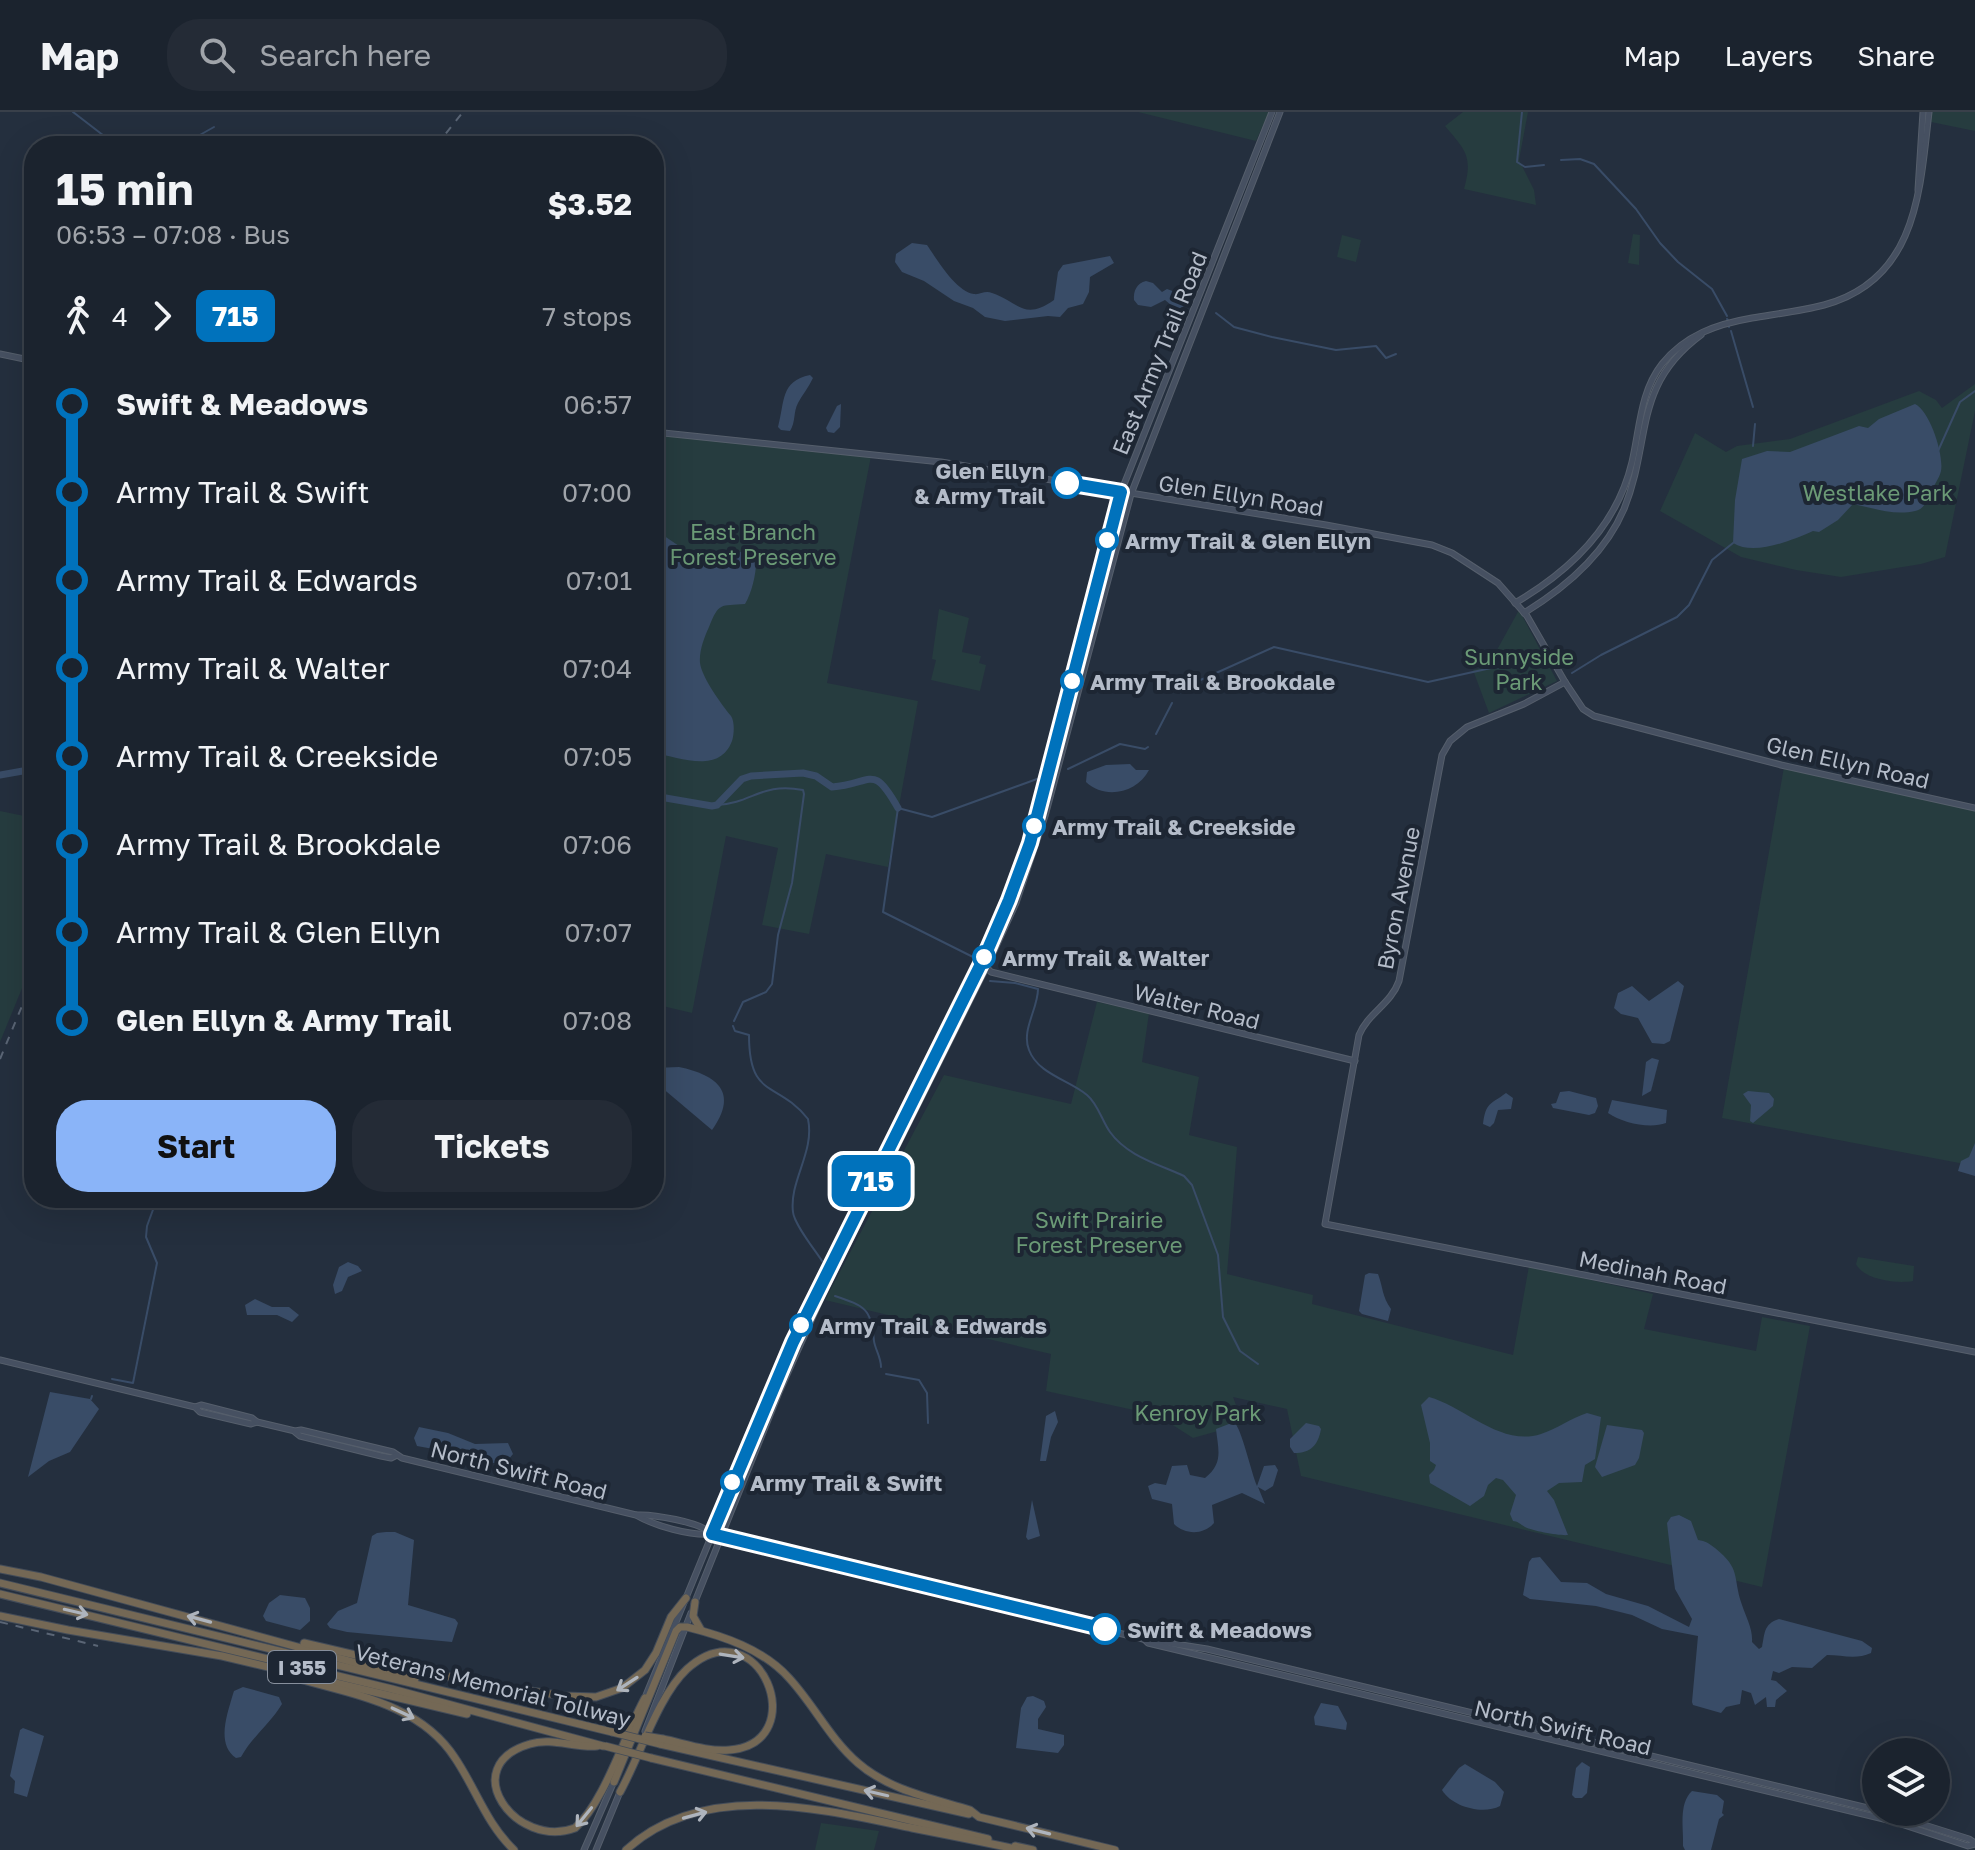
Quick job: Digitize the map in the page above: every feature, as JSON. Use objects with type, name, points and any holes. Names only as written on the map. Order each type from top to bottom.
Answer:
[{"type":"highway","points":[[0,1569],[41,1577],[246,1632],[490,1702]]},
{"type":"highway","name":"Veterans Memorial Tollway","points":[[0,1583],[623,1735],[979,1817]]},
{"type":"highway","name":"Veterans Memorial Tollway","points":[[0,1594],[392,1689],[604,1746]]},
{"type":"highway","points":[[246,1632],[471,1682],[564,1696],[596,1697],[622,1688],[645,1670],[671,1617],[686,1598]]},
{"type":"highway","points":[[695,1602],[693,1616],[701,1630]]},
{"type":"highway","points":[[0,1616],[222,1656],[567,1737]]},
{"type":"highway","points":[[614,1782],[676,1631],[687,1627],[758,1652],[775,1664],[790,1678],[837,1743],[885,1783],[970,1810],[979,1817]]},
{"type":"highway","points":[[620,1792],[666,1697],[689,1668],[710,1655],[731,1653],[749,1660],[766,1676],[773,1699],[771,1715],[764,1730],[748,1745],[722,1750],[661,1742]]},
{"type":"highway","points":[[222,1656],[378,1702],[417,1720],[446,1744],[491,1824],[514,1850]]},
{"type":"highway","points":[[545,1840],[567,1833],[590,1811],[645,1698]]},
{"type":"highway","points":[[503,1818],[496,1801],[495,1784],[501,1766],[516,1751],[539,1742],[604,1746]]},
{"type":"highway","name":"I 355","points":[[604,1746],[1033,1850]]},
{"type":"highway","points":[[626,1850],[656,1830],[695,1814],[763,1805],[804,1807],[1020,1850]]},
{"type":"highway","name":"I 355","points":[[979,1817],[1115,1850]]},
{"type":"street","name":"East Army Trail Road","points":[[584,1850],[793,1342],[984,958],[1020,872],[1043,796],[1121,492],[1272,112]]},
{"type":"street","name":"East Army Trail Road","points":[[596,1850],[780,1390],[821,1298],[986,968],[1027,875],[1131,494],[1280,112]]},
{"type":"street","points":[[1515,603],[1557,577],[1604,526],[1627,478],[1650,384],[1660,366],[1680,345],[1708,330],[1735,321],[1826,305],[1865,288],[1884,271],[1900,248],[1916,209],[1926,112]]},
{"type":"street","points":[[1524,613],[1566,584],[1586,565],[1619,520],[1634,480],[1655,387],[1682,350],[1708,330]]},
{"type":"street","points":[[0,354],[24,359]]},
{"type":"street","name":"Glen Ellyn Road","points":[[664,433],[941,462],[1432,545],[1452,553],[1498,583],[1524,613],[1583,709],[1604,721],[1781,765],[1975,808]]},
{"type":"street","points":[[1075,671],[1081,680]]},
{"type":"street","name":"Byron Avenue","points":[[1325,1224],[1362,1028],[1387,1003],[1399,981],[1444,751],[1453,738],[1467,727],[1524,704],[1565,682]]},
{"type":"street","points":[[984,958],[986,968]]},
{"type":"street","name":"Walter Road","points":[[986,968],[991,972],[1355,1061]]},
{"type":"street","name":"Medinah Road","points":[[1325,1224],[1975,1352]]},
{"type":"street","name":"North Swift Road","points":[[0,1360],[195,1407],[201,1405],[240,1414],[257,1422],[295,1431],[300,1436],[636,1515],[702,1535],[722,1536],[1143,1639],[1207,1649],[1862,1807]]},
{"type":"street","name":"North Swift Road","points":[[1143,1639],[1148,1643],[1882,1819],[1968,1846],[1975,1844]]},
{"type":"street","name":"North Swift Road","points":[[1928,1826],[1969,1839],[1975,1844]]},
{"type":"green space","points":[[1138,112],[1269,112],[1256,141]]},
{"type":"green space","points":[[1463,112],[1528,112],[1519,160],[1534,190],[1536,205],[1464,189],[1468,169],[1466,154],[1445,126]]},
{"type":"green space","points":[[1932,112],[1975,112],[1975,131],[1931,122]]},
{"type":"green space","points":[[1633,234],[1640,235],[1639,265],[1628,263]]},
{"type":"green space","points":[[1342,235],[1361,240],[1356,262],[1337,257]]},
{"type":"green space","name":"Westlake Park","points":[[1975,384],[1975,411],[1945,557],[1841,577],[1796,570],[1741,557],[1660,511],[1695,433],[1726,452],[1737,446],[1790,439],[1919,391],[1936,400],[1942,408]]},
{"type":"green space","name":"East Branch Forest Preserve","points":[[664,434],[871,456],[827,683],[918,701],[888,867],[826,854],[809,934],[762,925],[778,848],[726,836],[692,1013],[664,1006]]},
{"type":"green space","points":[[939,609],[969,618],[962,652],[981,656],[979,663],[986,665],[980,691],[931,680],[936,660],[932,659]]},
{"type":"green space","name":"Sunnyside Park","points":[[1519,610],[1557,681],[1489,713],[1473,670],[1488,666]]},
{"type":"green space","points":[[1784,767],[1975,811],[1975,1166],[1722,1118]]},
{"type":"green space","points":[[0,811],[24,816],[24,983],[0,1042]]},
{"type":"green space","name":"Swift Prairie Forest Preserve","points":[[1097,1002],[1149,1013],[1142,1062],[1199,1077],[1189,1135],[1237,1147],[1227,1274],[1313,1295],[1312,1304],[1513,1355],[1529,1266],[1653,1294],[1644,1329],[1756,1351],[1762,1317],[1810,1326],[1762,1587],[1301,1476],[1287,1409],[1233,1397],[1243,1424],[1193,1438],[1157,1415],[1046,1391],[1051,1354],[825,1300],[944,1075],[1071,1104]]},
{"type":"green space","points":[[1858,1257],[1914,1266],[1913,1281],[1890,1281],[1866,1274],[1856,1264]]},
{"type":"green space","points":[[821,1823],[879,1831],[874,1850],[815,1850]]},
{"type":"water","points":[[912,243],[927,245],[947,274],[967,292],[989,292],[1029,310],[1054,300],[1058,272],[1063,265],[1110,256],[1114,263],[1090,277],[1089,292],[1083,304],[1068,308],[1060,317],[1005,321],[985,317],[924,281],[902,272],[895,262],[896,254]]},
{"type":"water","points":[[1146,281],[1162,292],[1167,289],[1186,296],[1184,306],[1177,310],[1165,300],[1151,307],[1138,305],[1134,300],[1135,291]]},
{"type":"water","points":[[810,375],[813,378],[796,406],[792,428],[790,431],[781,430],[778,427],[785,394],[793,382]]},
{"type":"water","points":[[841,404],[840,427],[834,433],[828,432],[826,428]]},
{"type":"water","points":[[1915,404],[1931,424],[1941,464],[1939,477],[1921,508],[1899,513],[1853,504],[1838,520],[1819,532],[1813,531],[1761,548],[1733,543],[1735,500],[1742,459],[1767,451],[1790,452],[1859,426],[1868,428],[1879,419]]},
{"type":"water","points":[[664,536],[704,563],[743,551],[756,557],[754,582],[745,604],[718,609],[701,649],[700,663],[704,676],[731,716],[734,725],[732,741],[718,758],[686,760],[664,755]]},
{"type":"water","points":[[1130,764],[1136,770],[1149,770],[1129,789],[1102,791],[1086,782],[1087,772],[1106,765]]},
{"type":"water","points":[[1678,981],[1684,986],[1670,1041],[1664,1044],[1652,1043],[1638,1018],[1621,1014],[1614,1008],[1618,993],[1632,986],[1649,1001]]},
{"type":"water","points":[[1652,1058],[1659,1060],[1651,1091],[1642,1096],[1646,1062]]},
{"type":"water","points":[[664,1068],[692,1070],[720,1087],[724,1105],[712,1130],[664,1089]]},
{"type":"water","points":[[1569,1091],[1596,1098],[1598,1106],[1595,1113],[1589,1115],[1553,1108],[1551,1104],[1556,1103],[1560,1092]]},
{"type":"water","points":[[1748,1091],[1769,1093],[1774,1099],[1773,1106],[1753,1123],[1750,1121],[1751,1105],[1743,1094]]},
{"type":"water","points":[[1506,1093],[1513,1098],[1511,1109],[1498,1110],[1490,1127],[1483,1124],[1487,1108]]},
{"type":"water","points":[[1612,1100],[1667,1110],[1666,1123],[1644,1125],[1621,1120],[1608,1113]]},
{"type":"water","points":[[1975,1143],[1975,1176],[1958,1171],[1961,1161],[1969,1157]]},
{"type":"water","points":[[348,1262],[362,1271],[348,1277],[342,1291],[335,1294],[333,1285],[339,1267]]},
{"type":"water","points":[[1378,1274],[1391,1309],[1388,1321],[1359,1311],[1365,1275]]},
{"type":"water","points":[[255,1299],[272,1307],[289,1307],[299,1315],[292,1322],[277,1315],[247,1315],[245,1305]]},
{"type":"water","points":[[50,1392],[90,1399],[99,1409],[70,1452],[49,1461],[28,1477]]},
{"type":"water","points":[[1429,1397],[1497,1431],[1526,1437],[1541,1434],[1587,1413],[1601,1417],[1595,1459],[1585,1465],[1582,1482],[1559,1483],[1547,1491],[1554,1500],[1568,1535],[1534,1530],[1513,1521],[1510,1514],[1516,1495],[1503,1480],[1496,1478],[1488,1485],[1484,1496],[1470,1506],[1430,1483],[1429,1475],[1436,1465],[1430,1461],[1430,1443],[1421,1405]]},
{"type":"water","points":[[1055,1411],[1058,1422],[1046,1461],[1040,1461],[1046,1416]]},
{"type":"water","points":[[1234,1422],[1257,1486],[1264,1466],[1275,1465],[1278,1470],[1273,1486],[1265,1491],[1258,1487],[1265,1504],[1242,1493],[1212,1505],[1214,1523],[1210,1527],[1200,1531],[1183,1530],[1174,1524],[1172,1504],[1152,1499],[1148,1486],[1155,1483],[1166,1485],[1172,1466],[1187,1465],[1190,1475],[1205,1478],[1217,1461],[1216,1429]]},
{"type":"water","points":[[1306,1423],[1319,1426],[1318,1440],[1309,1450],[1294,1453],[1290,1439]]},
{"type":"water","points":[[1607,1425],[1642,1430],[1644,1433],[1635,1465],[1602,1477],[1595,1467]]},
{"type":"water","points":[[419,1427],[448,1433],[475,1444],[508,1443],[513,1454],[503,1466],[472,1456],[417,1446],[414,1438]]},
{"type":"water","points":[[1032,1500],[1040,1536],[1028,1540],[1026,1537]]},
{"type":"water","points":[[1679,1515],[1691,1521],[1698,1540],[1715,1548],[1733,1568],[1752,1642],[1759,1649],[1767,1627],[1779,1619],[1862,1641],[1872,1648],[1871,1653],[1854,1657],[1827,1655],[1812,1668],[1792,1667],[1779,1673],[1773,1671],[1771,1680],[1787,1691],[1776,1700],[1775,1707],[1767,1707],[1766,1697],[1755,1705],[1751,1693],[1742,1690],[1740,1704],[1726,1707],[1721,1713],[1693,1705],[1692,1702],[1698,1636],[1662,1629],[1632,1615],[1596,1606],[1530,1599],[1523,1595],[1529,1562],[1532,1558],[1540,1557],[1561,1582],[1587,1583],[1606,1594],[1648,1606],[1689,1627],[1692,1619],[1675,1589],[1667,1523],[1671,1517]]},
{"type":"water","points":[[395,1532],[414,1540],[408,1605],[455,1619],[458,1623],[452,1642],[347,1632],[330,1628],[327,1624],[338,1611],[357,1603],[372,1536]]},
{"type":"water","points":[[280,1595],[305,1598],[310,1608],[310,1621],[300,1630],[266,1621],[263,1616],[269,1603]]},
{"type":"water","points":[[243,1687],[279,1697],[282,1704],[241,1757],[236,1758],[226,1745],[225,1729],[234,1691]]},
{"type":"water","points":[[1027,1697],[1044,1701],[1046,1707],[1038,1719],[1038,1729],[1064,1735],[1064,1745],[1058,1753],[1016,1748],[1021,1708]]},
{"type":"water","points":[[1321,1703],[1338,1706],[1347,1723],[1346,1730],[1315,1725],[1314,1717]]},
{"type":"water","points":[[23,1728],[44,1736],[27,1797],[14,1793],[15,1781],[10,1776]]},
{"type":"water","points":[[1582,1762],[1590,1767],[1587,1793],[1582,1798],[1575,1798],[1572,1795],[1576,1768]]},
{"type":"water","points":[[1465,1764],[1495,1782],[1504,1792],[1500,1806],[1485,1810],[1468,1808],[1453,1801],[1442,1790]]},
{"type":"water","points":[[1692,1791],[1717,1795],[1724,1801],[1724,1815],[1719,1819],[1711,1850],[1685,1850],[1683,1846],[1683,1810]]},
{"type":"waterway","points":[[73,112],[104,136]]},
{"type":"waterway","points":[[1522,112],[1517,162],[1525,167],[1544,165]]},
{"type":"waterway","points":[[198,136],[214,127]]},
{"type":"waterway","points":[[1561,160],[1580,159],[1594,164],[1636,209],[1660,243],[1712,289],[1727,316]]},
{"type":"waterway","points":[[1216,313],[1234,327],[1272,337],[1336,350],[1376,346],[1386,358],[1396,354]]},
{"type":"waterway","points":[[1731,331],[1753,407]]},
{"type":"waterway","points":[[1938,451],[1960,402],[1975,391]]},
{"type":"waterway","points":[[1753,446],[1755,424]]},
{"type":"waterway","points":[[1572,673],[1677,617],[1689,605],[1712,560],[1733,543]]},
{"type":"waterway","points":[[1181,693],[1196,682],[1274,647],[1428,682],[1491,668],[1540,663]]},
{"type":"waterway","points":[[1156,734],[1172,703]]},
{"type":"waterway","points":[[1068,769],[1120,744],[1148,747]]},
{"type":"waterway","points":[[0,775],[24,771]]},
{"type":"waterway","points":[[664,798],[712,806],[717,805],[742,779],[803,773],[816,776],[832,787],[877,780],[898,808]]},
{"type":"waterway","points":[[973,957],[883,912],[898,808],[932,817],[1037,779]]},
{"type":"waterway","points":[[717,805],[777,789],[803,790],[804,794],[792,883],[778,935],[772,984],[766,992],[743,1002],[734,1021]]},
{"type":"waterway","points":[[990,981],[1038,989],[1027,1035],[1033,1058],[1047,1071],[1087,1095],[1110,1132],[1125,1147],[1184,1176],[1192,1185],[1218,1255],[1223,1317],[1240,1351],[1258,1364]]},
{"type":"waterway","points":[[733,1026],[735,1031],[749,1035],[750,1056],[759,1080],[797,1107],[808,1119],[808,1143],[795,1189],[793,1212],[822,1261]]},
{"type":"waterway","points":[[112,1379],[133,1383],[157,1263],[146,1237],[154,1208]]},
{"type":"waterway","points":[[835,1296],[865,1310],[871,1321],[881,1367]]},
{"type":"waterway","points":[[886,1374],[919,1380],[927,1393],[928,1423]]},
{"type":"railway","points":[[444,136],[463,112]]},
{"type":"railway","points":[[0,1059],[24,1001]]},
{"type":"railway","points":[[0,1622],[98,1646]]},
{"type":"bus line","name":"715","points":[[1067,483],[1121,492],[1030,843],[984,958],[784,1361],[712,1534],[1105,1629]]},
{"type":"place","name":"Glen Ellyn & Army Trail","points":[[1067,483]]},
{"type":"place","name":"Army Trail & Glen Ellyn","points":[[1107,540]]},
{"type":"place","name":"Army Trail & Brookdale","points":[[1072,681]]},
{"type":"place","name":"Army Trail & Creekside","points":[[1034,826]]},
{"type":"place","name":"Army Trail & Walter","points":[[984,957]]},
{"type":"place","name":"Army Trail & Edwards","points":[[801,1325]]},
{"type":"place","name":"Army Trail & Swift","points":[[732,1482]]},
{"type":"place","name":"Swift & Meadows","points":[[1105,1629]]},
{"type":"park label","name":"Kenroy Park","points":[[1198,1412]]}]
